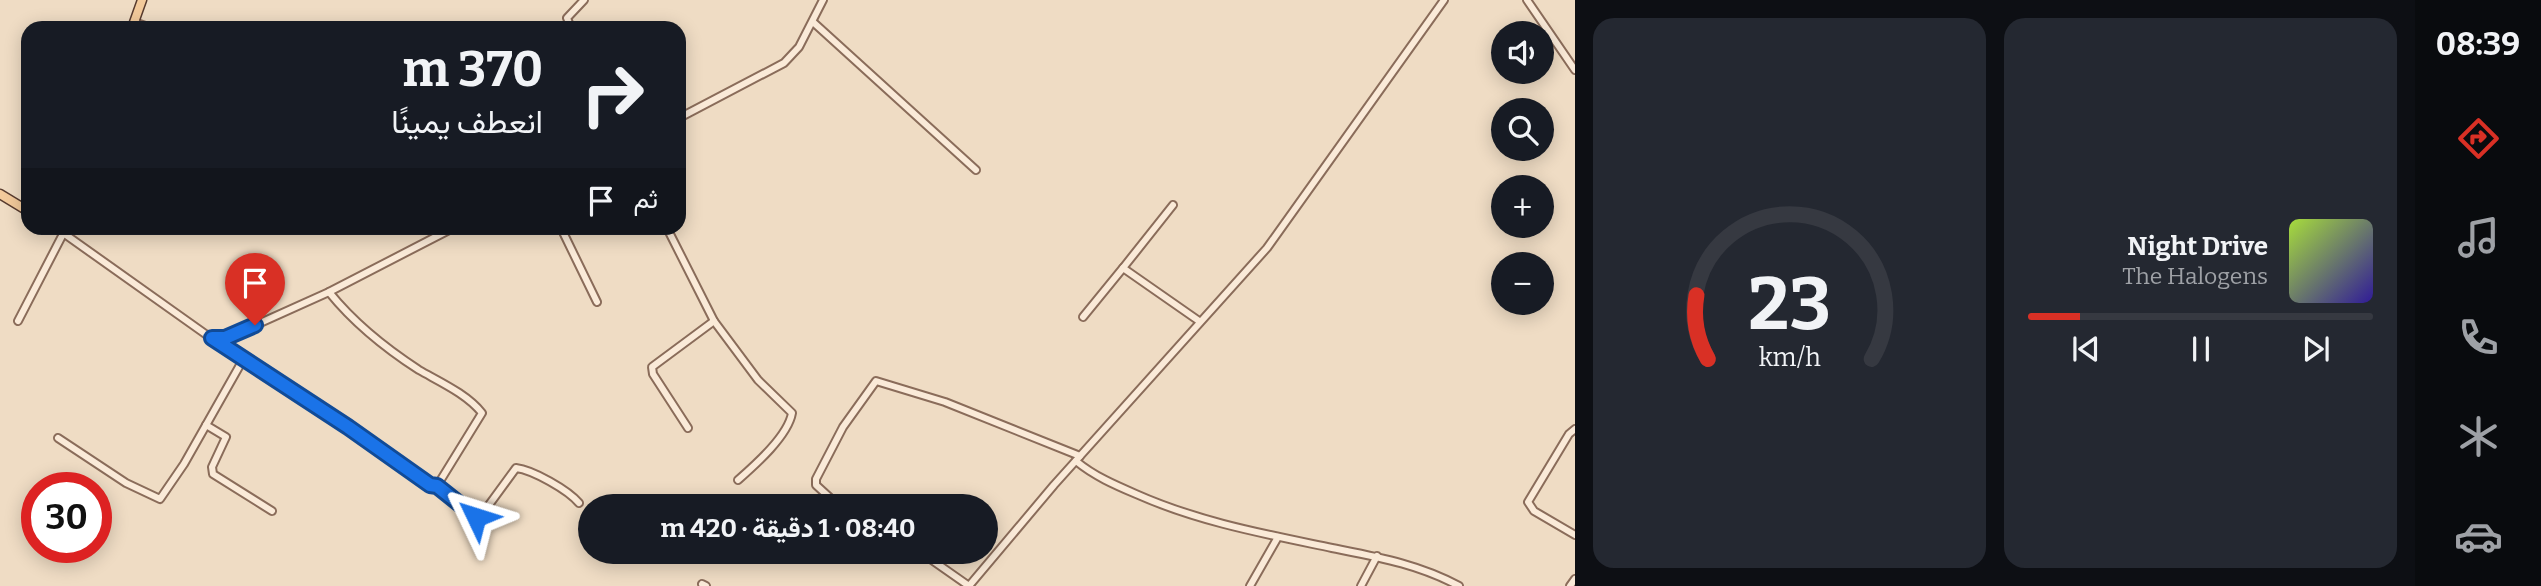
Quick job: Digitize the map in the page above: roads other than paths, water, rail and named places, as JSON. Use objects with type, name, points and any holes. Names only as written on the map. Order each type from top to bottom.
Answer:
[{"type":"main road","points":[[134,21],[142,0]]},
{"type":"main road","points":[[0,194],[21,207]]},
{"type":"street","points":[[568,21],[567,18],[584,0]]},
{"type":"street","points":[[686,114],[784,63],[799,47],[823,0]]},
{"type":"street","points":[[938,564],[969,586],[1078,458],[1267,248],[1444,0]]},
{"type":"street","points":[[1527,0],[1575,70]]},
{"type":"street","points":[[813,22],[976,170]]},
{"type":"street","points":[[1083,317],[1173,205]]},
{"type":"street","points":[[18,321],[57,235]]},
{"type":"street","points":[[66,235],[212,338],[348,427],[430,485],[437,486],[477,517],[486,509],[512,471],[518,468],[566,492],[578,502]]},
{"type":"street","points":[[212,338],[231,336],[329,292],[439,235]]},
{"type":"street","points":[[564,235],[597,302]]},
{"type":"street","points":[[671,235],[714,321],[758,380],[792,414],[785,430],[738,480]]},
{"type":"street","points":[[1123,268],[1199,321]]},
{"type":"street","points":[[329,292],[353,320],[380,342],[482,412],[437,486]]},
{"type":"street","points":[[688,428],[653,374],[652,367],[714,321]]},
{"type":"street","points":[[58,438],[126,483],[158,500],[184,464],[244,358]]},
{"type":"street","points":[[826,494],[816,485],[817,479],[843,427],[876,381],[945,402],[1078,458],[1105,480],[1174,510],[1227,526],[1377,556],[1418,567],[1459,586]]},
{"type":"street","points":[[206,425],[226,437],[212,472],[272,511]]},
{"type":"street","points":[[1575,429],[1528,502],[1534,510],[1575,535]]},
{"type":"street","points":[[1250,586],[1278,537]]},
{"type":"street","points":[[1361,586],[1377,556]]},
{"type":"street","points":[[1570,586],[1575,579]]}]
